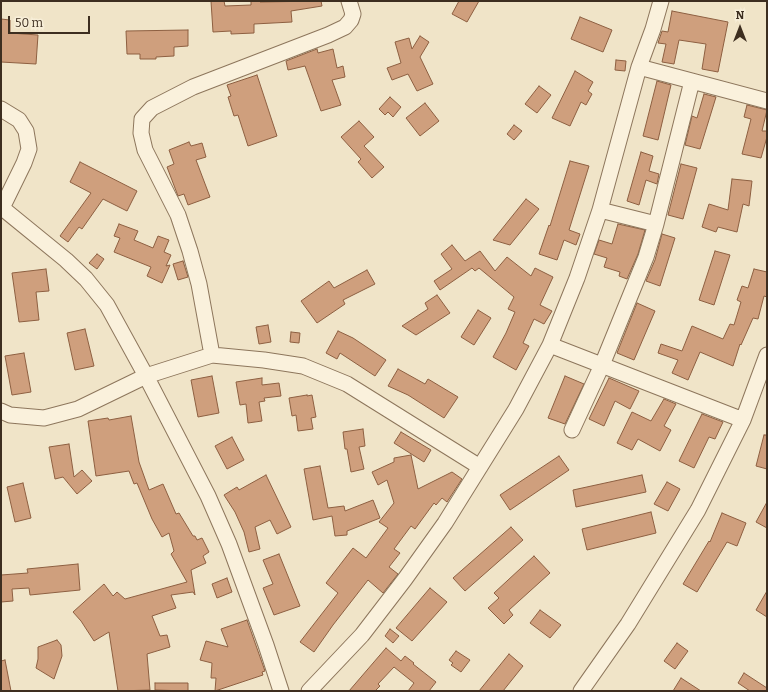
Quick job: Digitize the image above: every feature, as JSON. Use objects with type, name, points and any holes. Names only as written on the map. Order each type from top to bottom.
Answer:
[{"type":"street","points":[[212,354],[199,284],[190,251],[178,215],[145,150],[141,133],[142,119],[152,108],[193,86],[328,35],[345,27],[351,20],[353,14],[349,1]]},
{"type":"street","points":[[309,691],[362,635],[406,579],[445,523],[516,409],[550,345],[577,278],[600,210],[639,67],[653,29],[661,1]]},
{"type":"street","points":[[639,67],[767,101]]},
{"type":"street","points":[[572,430],[602,365],[646,257],[656,224],[692,81]]},
{"type":"street","points":[[1,109],[19,120],[26,131],[29,149],[24,163],[2,207],[66,260],[86,280],[107,305],[146,376],[208,496],[229,544],[281,691]]},
{"type":"street","points":[[600,210],[656,224]]},
{"type":"street","points":[[550,345],[743,420]]},
{"type":"street","points":[[1,411],[10,415],[44,418],[78,409],[146,376],[212,354],[264,360],[303,366],[347,384],[480,467]]},
{"type":"street","points":[[585,690],[694,517],[743,420],[767,355]]},
{"type":"building","points":[[211,1],[224,1],[225,6],[251,5],[251,1],[321,1],[322,6],[291,11],[292,22],[254,24],[254,33],[231,34],[231,31],[213,32]]},
{"type":"building","points":[[459,1],[479,1],[467,22],[452,14]]},
{"type":"building","points":[[672,11],[728,22],[718,72],[702,69],[706,44],[679,40],[674,64],[662,62],[666,44],[658,43],[662,31],[668,32]]},
{"type":"building","points":[[580,17],[612,30],[603,52],[571,39]]},
{"type":"building","points":[[1,19],[10,20],[10,33],[38,35],[36,64],[1,62]]},
{"type":"building","points":[[188,30],[188,46],[174,47],[174,56],[156,57],[156,59],[140,59],[140,54],[127,54],[126,31]]},
{"type":"building","points":[[420,36],[429,42],[420,57],[433,84],[417,91],[408,74],[392,80],[387,68],[401,63],[395,42],[409,38],[412,49]]},
{"type":"building","points":[[317,49],[318,53],[333,49],[337,68],[343,66],[345,77],[332,80],[341,105],[321,111],[305,66],[288,70],[286,61]]},
{"type":"building","points":[[616,60],[626,61],[625,71],[615,70]]},
{"type":"building","points":[[575,71],[593,82],[588,91],[592,94],[586,105],[581,102],[570,126],[552,118]]},
{"type":"building","points":[[257,75],[277,136],[248,146],[238,115],[234,116],[228,97],[231,96],[227,85]]},
{"type":"building","points":[[657,81],[671,85],[658,140],[643,136]]},
{"type":"building","points":[[539,86],[551,95],[537,113],[525,104]]},
{"type":"building","points":[[704,94],[716,97],[700,149],[685,145],[692,116],[697,118]]},
{"type":"building","points":[[390,97],[401,107],[393,117],[388,112],[385,115],[379,109]]},
{"type":"building","points":[[425,103],[439,121],[420,136],[406,118]]},
{"type":"building","points":[[747,105],[767,110],[762,131],[767,131],[767,137],[761,158],[742,154],[751,119],[744,117]]},
{"type":"building","points":[[359,121],[374,137],[364,146],[384,167],[372,178],[358,162],[361,159],[341,137]]},
{"type":"building","points":[[514,125],[522,131],[514,140],[507,134]]},
{"type":"building","points":[[189,142],[191,146],[202,143],[206,157],[196,160],[210,197],[188,205],[184,194],[178,196],[167,167],[174,164],[169,150]]},
{"type":"building","points":[[641,152],[653,156],[649,171],[659,174],[657,184],[646,180],[639,205],[627,201]]},
{"type":"building","points":[[570,161],[589,166],[569,230],[580,234],[576,245],[564,240],[557,260],[539,254],[549,225],[550,226]]},
{"type":"building","points":[[80,162],[137,191],[127,211],[103,199],[82,229],[79,227],[68,242],[60,236],[91,193],[70,182]]},
{"type":"building","points":[[681,164],[697,168],[683,219],[668,215]]},
{"type":"building","points":[[732,179],[752,181],[749,206],[743,204],[737,232],[718,227],[716,232],[702,227],[709,204],[728,210]]},
{"type":"building","points":[[526,199],[539,209],[510,245],[493,240]]},
{"type":"building","points":[[119,224],[138,231],[134,240],[153,248],[158,236],[169,240],[164,252],[171,255],[166,266],[170,265],[162,283],[147,276],[151,267],[114,252],[120,238],[114,236]]},
{"type":"building","points":[[618,224],[645,230],[638,254],[627,279],[619,276],[620,272],[604,267],[607,258],[594,254],[599,240],[612,244]]},
{"type":"building","points":[[662,234],[675,238],[660,286],[646,281],[655,260]]},
{"type":"building","points":[[452,245],[465,261],[480,251],[495,271],[507,257],[531,276],[535,268],[553,277],[540,305],[552,311],[544,324],[534,319],[523,343],[529,346],[516,370],[493,357],[515,312],[508,309],[514,297],[479,268],[475,271],[472,268],[440,290],[434,281],[452,269],[441,254]]},
{"type":"building","points":[[715,251],[730,255],[714,305],[699,300]]},
{"type":"building","points":[[97,254],[104,259],[97,269],[89,263]]},
{"type":"building","points":[[183,261],[188,277],[178,280],[173,264]]},
{"type":"building","points":[[46,269],[49,291],[36,292],[39,320],[19,322],[12,273]]},
{"type":"building","points":[[754,269],[767,272],[767,297],[764,296],[758,319],[753,318],[741,345],[740,344],[733,366],[700,352],[688,380],[672,373],[678,360],[658,353],[661,344],[682,351],[692,326],[723,339],[730,324],[734,325],[741,302],[737,300],[742,286],[748,288]]},
{"type":"building","points":[[367,270],[375,284],[343,300],[345,304],[317,323],[301,301],[329,281],[334,288]]},
{"type":"building","points":[[437,295],[450,313],[416,335],[402,326],[428,309],[425,303]]},
{"type":"building","points":[[637,303],[655,311],[634,360],[617,353]]},
{"type":"building","points":[[478,310],[491,318],[474,345],[461,337]]},
{"type":"building","points":[[268,325],[271,342],[259,344],[256,327]]},
{"type":"building","points":[[85,329],[94,366],[75,370],[67,333]]},
{"type":"building","points":[[338,331],[353,338],[386,360],[375,376],[340,353],[337,359],[326,353]]},
{"type":"building","points":[[291,332],[300,333],[299,343],[290,342]]},
{"type":"building","points":[[24,353],[31,392],[12,395],[5,356]]},
{"type":"building","points":[[398,369],[425,384],[428,379],[458,397],[444,418],[408,395],[388,386]]},
{"type":"building","points":[[212,376],[219,413],[198,417],[191,380]]},
{"type":"building","points":[[565,376],[584,384],[565,424],[548,418]]},
{"type":"building","points":[[262,378],[262,385],[279,383],[281,396],[264,398],[265,401],[259,402],[262,421],[248,423],[246,404],[240,405],[236,382]]},
{"type":"building","points":[[609,378],[639,391],[630,409],[615,401],[604,426],[589,419]]},
{"type":"building","points":[[312,395],[316,417],[311,418],[313,429],[298,431],[296,415],[292,416],[289,398]]},
{"type":"building","points":[[664,399],[676,404],[664,426],[671,430],[660,451],[638,439],[632,450],[617,443],[632,412],[651,421]]},
{"type":"building","points":[[702,414],[723,422],[715,439],[709,437],[694,468],[679,461]]},
{"type":"building","points":[[131,416],[139,462],[149,490],[163,484],[176,514],[179,513],[197,540],[202,538],[209,552],[203,556],[206,563],[191,570],[195,595],[193,592],[171,595],[176,608],[152,616],[160,636],[167,635],[170,647],[147,654],[150,690],[118,691],[109,632],[94,641],[81,621],[73,612],[104,584],[113,596],[117,592],[125,599],[187,582],[171,554],[174,551],[169,533],[162,537],[152,519],[137,483],[134,484],[129,471],[96,476],[88,421],[108,418],[109,420]]},
{"type":"building","points":[[363,429],[365,446],[359,447],[364,469],[351,472],[347,449],[345,449],[343,432]]},
{"type":"building","points":[[401,432],[431,450],[424,462],[394,443]]},
{"type":"building","points":[[764,435],[767,435],[767,469],[756,466]]},
{"type":"building","points":[[232,437],[244,460],[227,469],[215,446]]},
{"type":"building","points":[[69,444],[74,477],[82,470],[92,481],[77,494],[63,477],[55,479],[49,447]]},
{"type":"building","points":[[411,455],[418,489],[452,472],[462,479],[447,502],[442,498],[436,505],[434,503],[415,529],[411,526],[394,549],[400,553],[389,567],[398,574],[383,593],[368,580],[314,652],[300,642],[338,593],[326,583],[353,548],[366,558],[388,528],[379,522],[394,503],[387,480],[378,485],[372,472],[394,462],[394,458]]},
{"type":"building","points":[[559,456],[569,470],[510,510],[500,495]]},
{"type":"building","points":[[320,466],[328,508],[344,506],[345,511],[373,500],[380,518],[347,531],[347,535],[335,536],[332,516],[313,520],[304,469]]},
{"type":"building","points":[[266,475],[291,527],[277,534],[270,520],[255,527],[260,549],[249,552],[244,532],[235,512],[224,495],[237,487],[239,490]]},
{"type":"building","points":[[642,475],[646,492],[576,507],[573,490]]},
{"type":"building","points":[[667,482],[680,489],[668,511],[654,504]]},
{"type":"building","points":[[23,483],[31,518],[15,522],[7,487]]},
{"type":"building","points":[[767,502],[767,528],[756,522]]},
{"type":"building","points":[[651,512],[656,533],[587,550],[582,529]]},
{"type":"building","points":[[722,513],[746,523],[737,546],[727,542],[697,592],[683,584],[709,541],[710,542]]},
{"type":"building","points":[[511,527],[523,540],[465,591],[453,578]]},
{"type":"building","points":[[279,554],[300,606],[274,615],[263,588],[273,584],[263,560]]},
{"type":"building","points":[[534,556],[550,573],[509,610],[513,615],[504,624],[488,608],[499,598],[494,593]]},
{"type":"building","points":[[78,564],[80,590],[30,595],[29,588],[12,589],[13,601],[1,602],[1,575],[28,573],[27,569]]},
{"type":"building","points":[[227,578],[232,592],[217,598],[212,584]]},
{"type":"building","points":[[430,588],[447,602],[412,641],[396,628]]},
{"type":"building","points":[[767,591],[767,617],[756,610]]},
{"type":"building","points":[[540,610],[561,625],[550,638],[530,623]]},
{"type":"building","points":[[247,620],[265,671],[262,672],[263,675],[215,691],[216,678],[211,678],[212,663],[200,660],[206,641],[228,647],[221,629]]},
{"type":"building","points":[[390,629],[399,636],[393,643],[385,636]]},
{"type":"building","points":[[57,640],[61,645],[62,656],[54,679],[36,668],[38,647]]},
{"type":"building","points":[[677,643],[688,651],[675,669],[664,661]]},
{"type":"building","points":[[386,648],[401,661],[405,656],[436,682],[429,691],[408,691],[414,683],[394,667],[378,684],[380,686],[375,691],[349,691]]},
{"type":"building","points":[[456,651],[470,660],[461,672],[451,665],[453,663],[449,660]]},
{"type":"building","points":[[509,654],[523,666],[503,691],[479,691]]},
{"type":"building","points":[[5,660],[11,691],[1,691],[1,661]]},
{"type":"building","points":[[744,673],[767,688],[767,691],[750,691],[738,683]]},
{"type":"building","points":[[681,678],[701,691],[673,691]]},
{"type":"building","points":[[155,683],[188,683],[188,691],[155,690]]}]
